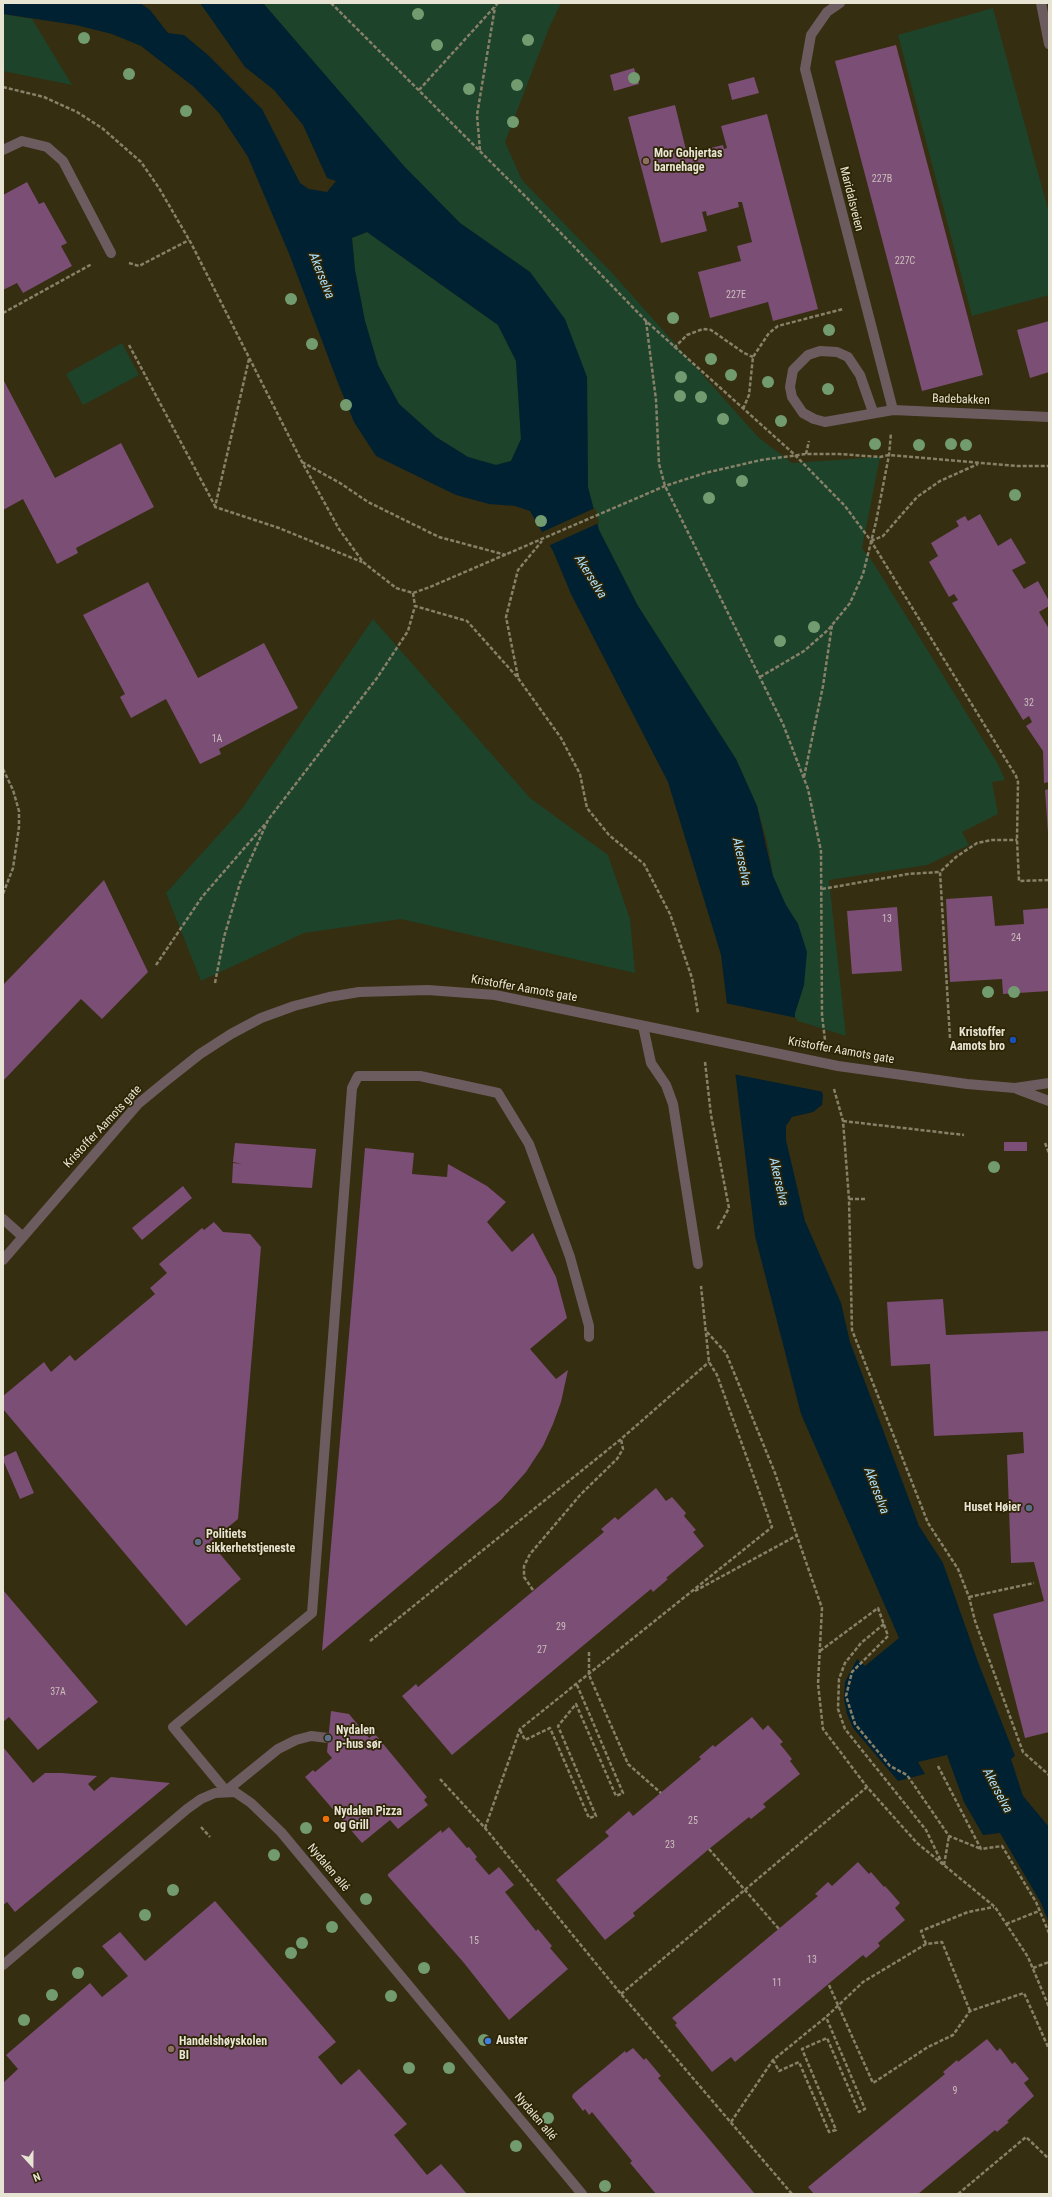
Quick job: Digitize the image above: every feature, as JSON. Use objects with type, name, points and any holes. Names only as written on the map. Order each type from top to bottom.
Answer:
[{"type":"street","name":"Maridalsveien","points":[[840,3],[827,12],[811,35],[805,69],[864,304],[893,410]]},
{"type":"street","points":[[1041,3],[1049,44]]},
{"type":"street","points":[[3,150],[22,142],[47,147],[63,160],[111,253]]},
{"type":"street","name":"Badebakken","points":[[873,412],[860,375],[848,357],[837,352],[820,351],[808,355],[793,370],[790,386],[792,397],[803,413],[814,419],[825,422],[849,419],[873,412],[893,410],[1049,417]]},
{"type":"street","name":"Kristoffer Aamots gate","points":[[3,1260],[22,1236],[138,1104],[200,1054],[231,1034],[261,1018],[294,1006],[359,992],[428,990],[459,991],[495,995],[541,1003],[643,1026],[838,1066],[967,1084],[1015,1088],[1049,1083]]},
{"type":"street","points":[[643,1026],[651,1063],[666,1085],[673,1104],[698,1264]]},
{"type":"street","points":[[226,1791],[173,1727],[312,1613],[352,1088],[358,1076],[420,1076],[498,1093],[529,1144],[570,1257],[588,1326],[589,1337]]},
{"type":"street","name":"Kristoffer Aamots gate","points":[[1015,1088],[1049,1101]]},
{"type":"street","points":[[3,1219],[22,1236]]},
{"type":"street","points":[[3,1965],[187,1809],[201,1799],[215,1793],[226,1791],[278,1749],[296,1740],[311,1736],[328,1738]]},
{"type":"street","name":"Nydalen allé","points":[[226,1791],[243,1796],[281,1832],[582,2194]]},
{"type":"path","points":[[330,3],[480,150],[674,348],[795,455],[845,506],[871,541],[1016,776],[1018,782],[1016,840],[1019,881],[1049,880]]},
{"type":"path","points":[[419,90],[498,3]]},
{"type":"path","points":[[480,150],[477,115],[495,7]]},
{"type":"path","points":[[3,88],[44,97],[77,112],[107,132],[141,162],[189,240],[302,462],[339,529],[363,562],[396,588],[413,592],[542,541],[615,507],[665,486],[734,466],[795,455],[889,455],[980,463],[1049,466]]},
{"type":"path","points":[[3,313],[111,253],[120,260],[139,266],[189,240]]},
{"type":"path","points":[[743,409],[749,395],[753,357],[769,333],[778,326],[864,304]]},
{"type":"path","points":[[646,320],[656,400],[659,464],[665,486],[783,724],[804,778],[816,823],[821,852],[822,1015],[826,1046]]},
{"type":"path","points":[[674,348],[687,335],[703,329],[711,330],[744,353],[753,357]]},
{"type":"path","points":[[129,345],[215,506],[279,528],[363,562]]},
{"type":"path","points":[[215,506],[249,359]]},
{"type":"path","points":[[760,677],[804,651],[832,625],[850,603],[863,574],[871,541],[889,455],[893,410]]},
{"type":"path","points":[[302,462],[340,483],[368,502],[439,537],[506,555]]},
{"type":"path","points":[[871,541],[883,536],[916,497],[940,480],[980,463]]},
{"type":"path","points":[[518,678],[506,617],[518,570],[542,541]]},
{"type":"path","points":[[156,965],[202,897],[268,820],[377,678],[408,631],[415,606],[413,592]]},
{"type":"path","points":[[415,606],[468,621],[518,678],[561,738],[580,774],[587,808],[609,835],[644,864],[670,914],[692,978],[698,1015]]},
{"type":"path","points":[[804,778],[823,686],[832,625]]},
{"type":"path","points":[[3,769],[17,804],[19,827],[13,868],[3,894]]},
{"type":"path","points":[[216,983],[224,937],[240,883],[268,820]]},
{"type":"path","points":[[822,889],[908,874],[940,872],[956,857],[977,843],[992,840],[1016,840]]},
{"type":"path","points":[[940,872],[950,1038]]},
{"type":"path","points":[[485,1828],[520,1729],[577,1685],[772,1527],[717,1375],[709,1362],[698,1264],[729,1208],[712,1115],[705,1059]]},
{"type":"path","points":[[833,1084],[843,1121],[849,1199],[852,1330],[928,1523],[958,1569],[969,1597],[975,1621],[1023,1752],[1049,1775]]},
{"type":"path","points":[[843,1121],[964,1135]]},
{"type":"path","points":[[1045,1143],[1049,1152]]},
{"type":"path","points":[[849,1199],[866,1199]]},
{"type":"path","points":[[706,1330],[726,1353],[775,1473],[822,1608],[818,1684],[823,1729],[867,1787],[917,1843],[995,1907],[1028,1957],[1049,2007]]},
{"type":"path","points":[[370,1641],[621,1439],[709,1362]]},
{"type":"path","points":[[533,1590],[524,1577],[524,1566],[530,1554],[581,1494],[617,1460],[623,1449],[621,1439]]},
{"type":"path","points":[[689,1595],[796,1536]]},
{"type":"path","points":[[969,1597],[1034,1583]]},
{"type":"path","points":[[820,1651],[878,1608],[888,1636],[852,1672],[846,1696],[855,1724],[890,1766],[907,1775],[949,1836],[982,1849],[1002,1846],[1039,1910],[1049,1934]]},
{"type":"path","points":[[884,1624],[861,1643],[845,1663],[839,1679],[838,1709],[845,1729],[926,1830],[944,1865]]},
{"type":"path","points":[[589,1652],[589,1675],[628,1764],[661,1794]]},
{"type":"path","points":[[520,1729],[525,1740],[550,1728],[589,1818],[596,1816],[558,1726],[576,1704],[616,1796],[624,1793],[577,1685]]},
{"type":"path","points":[[938,1766],[982,1849]]},
{"type":"path","points":[[440,1779],[485,1828],[621,1994],[792,2194]]},
{"type":"path","points":[[621,1994],[867,1787]]},
{"type":"path","points":[[201,1826],[210,1837]]},
{"type":"path","points":[[944,1865],[949,1836]]},
{"type":"path","points":[[709,1849],[779,1929]]},
{"type":"path","points":[[926,1944],[920,1932],[968,1912],[995,1907]]},
{"type":"path","points":[[1006,1924],[1039,1910]]},
{"type":"path","points":[[731,2122],[773,2060],[826,2017],[863,1982],[926,1944],[942,1942],[970,2012]]},
{"type":"path","points":[[1033,1968],[1049,1962]]},
{"type":"path","points":[[829,1985],[873,2084],[928,2047],[954,2035],[970,2012],[1024,1993],[1049,2049]]},
{"type":"path","points":[[773,2060],[779,2071],[798,2062],[829,2132],[836,2130],[802,2049],[827,2038],[859,2112],[865,2109],[826,2017]]},
{"type":"path","points":[[958,2194],[1026,2137],[1049,2159]]},
{"type":"green space","points":[[263,3],[561,3],[549,28],[505,142],[522,180],[613,274],[759,438],[792,463],[880,457],[862,548],[874,564],[998,764],[1005,780],[992,782],[998,814],[962,832],[969,845],[927,865],[829,880],[846,1036],[795,1020],[795,1013],[804,985],[798,924],[785,905],[773,876],[768,845],[757,806],[736,759],[638,606],[599,530],[588,487],[587,377],[530,272],[460,223],[403,166]]},
{"type":"green space","points":[[993,8],[1049,213],[1049,295],[972,316],[898,35]]},
{"type":"green space","points":[[3,14],[32,19],[72,85],[3,71]]},
{"type":"green space","points":[[367,232],[498,325],[516,361],[521,439],[511,461],[496,465],[468,457],[436,437],[399,404],[378,365],[365,321],[355,270],[352,238]]},
{"type":"green space","points":[[122,343],[139,375],[83,405],[66,374]]},
{"type":"green space","points":[[373,619],[530,798],[608,855],[630,919],[635,973],[401,919],[304,933],[201,981],[166,893],[241,810]]},
{"type":"water","name":"Akerselva","points":[[3,3],[140,3],[150,10],[168,33],[184,35],[208,55],[262,109],[300,183],[309,189],[327,192],[336,181],[327,178],[303,125],[274,90],[245,67],[200,3],[263,3],[404,166],[460,223],[530,272],[565,319],[587,377],[588,487],[599,530],[638,606],[736,759],[757,806],[773,876],[786,905],[798,924],[807,952],[804,985],[795,1013],[795,1033],[803,1062],[819,1083],[823,1095],[822,1105],[813,1112],[792,1117],[786,1126],[786,1140],[805,1221],[841,1303],[850,1342],[919,1526],[943,1563],[978,1662],[1015,1756],[1011,1759],[1023,1796],[1049,1827],[1049,1923],[1041,1903],[1000,1833],[983,1835],[964,1802],[947,1755],[918,1762],[925,1774],[898,1781],[853,1728],[847,1714],[844,1699],[845,1682],[857,1659],[865,1666],[899,1638],[801,1414],[755,1236],[721,955],[668,782],[571,594],[553,551],[530,511],[515,506],[489,504],[456,495],[376,456],[354,422],[290,256],[248,157],[219,113],[194,87],[141,46],[112,34],[76,25],[3,14]],"holes":[[[367,232],[498,325],[516,361],[521,439],[511,461],[496,465],[468,457],[436,437],[399,404],[378,365],[365,321],[355,270],[352,238]]]},
{"type":"pier","points":[[595,508],[599,523],[548,546],[540,533]]},
{"type":"pier","points":[[725,1003],[797,1018],[797,1033],[804,1061],[821,1082],[824,1092],[733,1074]]},
{"type":"building","points":[[896,45],[983,375],[922,391],[835,61]]},
{"type":"building","points":[[634,68],[639,84],[614,91],[610,75]]},
{"type":"building","points":[[754,77],[759,93],[732,100],[728,84]]},
{"type":"building","points":[[675,105],[688,158],[692,158],[690,153],[723,145],[724,149],[727,148],[721,126],[767,114],[818,309],[773,321],[768,302],[710,318],[698,272],[741,261],[737,246],[752,242],[742,202],[738,202],[739,207],[707,216],[706,211],[702,212],[707,231],[661,243],[628,117]]},
{"type":"building","points":[[27,182],[39,204],[44,202],[67,243],[61,246],[72,266],[23,293],[17,283],[3,290],[3,195]]},
{"type":"building","points":[[1049,321],[1049,372],[1030,378],[1017,330]]},
{"type":"building","points":[[4,381],[55,478],[121,443],[154,507],[76,548],[78,553],[57,564],[23,499],[3,510]]},
{"type":"building","points":[[980,514],[998,546],[1011,538],[1026,563],[1012,570],[1024,589],[1038,581],[1049,601],[1049,606],[1039,612],[1049,629],[1049,782],[1044,783],[1043,751],[1026,726],[1032,722],[1029,716],[1023,720],[952,603],[958,600],[954,594],[949,597],[929,562],[938,556],[931,543],[959,526],[956,521],[965,516],[968,521]]},
{"type":"building","points":[[148,582],[198,678],[264,643],[298,708],[219,749],[221,754],[200,764],[166,699],[131,718],[120,697],[125,694],[83,615]]},
{"type":"building","points":[[1049,789],[1049,832],[1048,833],[1045,790]]},
{"type":"building","points":[[104,880],[148,972],[102,1019],[81,999],[3,1081],[3,985]]},
{"type":"building","points":[[992,896],[995,926],[1024,924],[1023,910],[1049,908],[1049,991],[1003,994],[1002,979],[950,982],[946,899]]},
{"type":"building","points":[[897,907],[902,971],[852,974],[847,911]]},
{"type":"building","points":[[1004,1142],[1027,1142],[1027,1151],[1004,1151]]},
{"type":"building","points":[[235,1143],[316,1149],[312,1188],[232,1183],[233,1163],[242,1164],[233,1162]]},
{"type":"building","points":[[365,1148],[414,1153],[412,1174],[447,1177],[448,1164],[487,1186],[506,1202],[487,1222],[512,1252],[533,1233],[556,1277],[567,1318],[530,1349],[556,1379],[568,1370],[561,1402],[553,1424],[543,1446],[526,1472],[501,1500],[322,1651]]},
{"type":"building","points":[[183,1186],[192,1198],[142,1240],[132,1228]]},
{"type":"building","points":[[214,1222],[223,1232],[250,1234],[261,1247],[238,1519],[210,1542],[241,1579],[186,1626],[3,1409],[3,1396],[44,1362],[51,1372],[70,1355],[75,1361],[155,1294],[150,1288],[167,1273],[159,1264],[202,1228],[204,1230]]},
{"type":"building","name":"Huset Høier","points":[[943,1299],[946,1335],[1049,1331],[1049,1732],[1025,1738],[993,1614],[1044,1601],[1034,1562],[1011,1563],[1007,1455],[1024,1453],[1023,1432],[934,1436],[930,1364],[891,1366],[887,1302]]},
{"type":"building","points":[[16,1451],[34,1493],[20,1499],[3,1460],[3,1457]]},
{"type":"building","points":[[656,1488],[666,1501],[672,1497],[686,1513],[684,1516],[696,1530],[693,1532],[704,1546],[666,1578],[668,1579],[653,1592],[651,1589],[452,1755],[402,1696],[416,1684],[418,1687],[604,1532],[601,1529],[615,1517],[618,1520]]},
{"type":"building","points":[[3,1590],[98,1702],[38,1750],[9,1717],[3,1722]]},
{"type":"building","points":[[331,1711],[349,1714],[369,1738],[375,1734],[427,1797],[424,1800],[428,1805],[398,1829],[390,1820],[362,1843],[305,1777],[313,1770],[315,1772],[332,1758],[327,1752]]},
{"type":"building","points":[[752,1717],[763,1730],[768,1725],[783,1742],[780,1744],[792,1759],[790,1761],[800,1774],[763,1804],[766,1807],[751,1819],[749,1817],[709,1849],[633,1913],[635,1916],[605,1940],[556,1880],[609,1836],[605,1832],[629,1811],[633,1816],[701,1759],[699,1757],[713,1745],[715,1747]]},
{"type":"building","points":[[3,1747],[33,1783],[45,1773],[62,1773],[97,1776],[88,1784],[94,1791],[111,1777],[170,1783],[15,1912],[7,1902],[3,1905]]},
{"type":"building","points":[[449,1827],[467,1848],[469,1847],[477,1857],[475,1859],[489,1875],[499,1867],[514,1885],[505,1892],[536,1931],[538,1929],[552,1946],[550,1948],[568,1969],[509,2020],[464,1963],[388,1876],[388,1874],[441,1830],[442,1833]]},
{"type":"building","points":[[858,1862],[869,1874],[871,1872],[900,1903],[895,1908],[905,1920],[878,1943],[880,1946],[866,1958],[863,1955],[735,2062],[731,2057],[712,2072],[675,2025],[677,2023],[672,2018],[818,1896],[815,1894],[828,1882],[832,1886]]},
{"type":"building","name":"Handelshøyskolen BI","points":[[215,1901],[336,2042],[318,2057],[341,2085],[359,2069],[407,2124],[394,2135],[427,2175],[441,2164],[467,2194],[3,2194],[3,2083],[18,2069],[6,2055],[90,1983],[102,1997],[128,1976],[102,1946],[120,1932],[145,1961]]},
{"type":"building","points":[[987,2039],[997,2051],[1000,2048],[1012,2064],[1015,2062],[1029,2079],[1024,2083],[1034,2096],[1007,2121],[1009,2122],[997,2132],[995,2130],[918,2194],[814,2194],[808,2187],[945,2074],[943,2072],[957,2060],[958,2062]]},
{"type":"building","points":[[633,2048],[644,2060],[646,2058],[661,2076],[658,2078],[755,2194],[656,2194],[630,2163],[632,2161],[592,2112],[589,2115],[585,2109],[583,2111],[572,2097],[573,2094],[625,2051],[626,2053]]},
{"type":"place","name":"Mor Gohjertas barnehage","points":[[646,161]]},
{"type":"place","name":"Kristoffer Aamots bro","points":[[1013,1040]]},
{"type":"place","name":"Huset Høier","points":[[1029,1508]]},
{"type":"place","name":"Politiets sikkerhetstjeneste","points":[[198,1542]]},
{"type":"place","name":"Nydalen p-hus sør","points":[[328,1738]]},
{"type":"place","name":"Nydalen Pizza og Grill","points":[[326,1819]]},
{"type":"place","name":"Auster","points":[[488,2041]]},
{"type":"place","name":"Handelshøyskolen BI","points":[[171,2049]]}]
